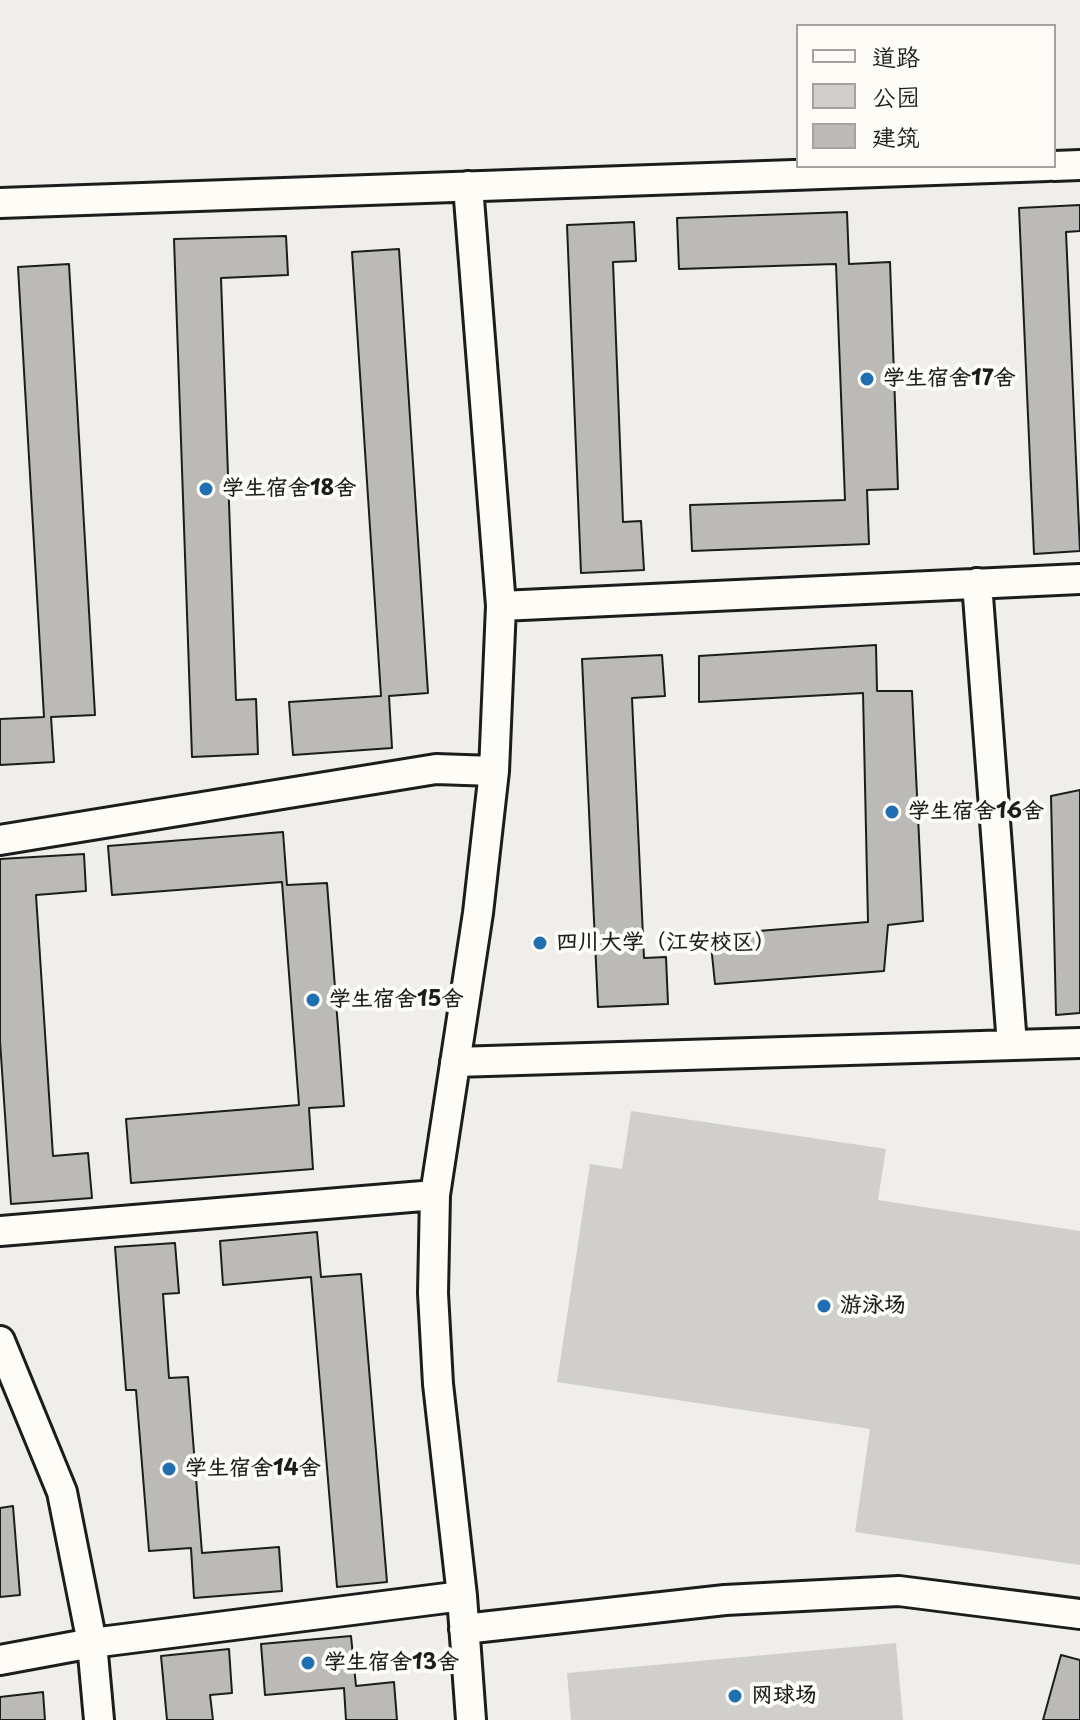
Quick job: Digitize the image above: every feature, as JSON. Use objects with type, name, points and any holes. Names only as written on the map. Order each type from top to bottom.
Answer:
[{"type":"street","points":[[1056,166],[1080,165]]},
{"type":"street","points":[[0,203],[990,168]]},
{"type":"street","points":[[468,186],[501,606],[494,771],[478,913],[435,1195],[433,1293],[438,1384],[462,1596],[471,1720]]},
{"type":"street","points":[[501,606],[1080,579]]},
{"type":"street","points":[[977,583],[1012,1045]]},
{"type":"street","points":[[0,840],[436,769],[494,771]]},
{"type":"street","points":[[455,1062],[1080,1043]]},
{"type":"street","points":[[0,1231],[435,1195]]},
{"type":"street","points":[[0,1341],[62,1492],[92,1643],[99,1720]]},
{"type":"street","points":[[464,1629],[725,1600],[899,1591],[1080,1614]]},
{"type":"street","points":[[0,1660],[92,1643],[462,1596]]},
{"type":"green space","name":"游泳场","points":[[631,1111],[886,1149],[878,1200],[1080,1231],[1080,1565],[855,1532],[870,1429],[557,1382],[590,1164],[622,1169]]},
{"type":"green space","name":"网球场","points":[[896,1643],[903,1720],[571,1720],[567,1673]]},
{"type":"building","points":[[1080,205],[1080,231],[1066,232],[1080,551],[1034,554],[1019,208]]},
{"type":"building","name":"学生宿舍17舍","points":[[847,212],[849,264],[890,262],[898,489],[867,490],[869,544],[692,551],[690,505],[845,500],[836,264],[679,269],[677,218]]},
{"type":"building","points":[[634,222],[636,261],[613,262],[623,522],[641,521],[644,570],[581,573],[567,225]]},
{"type":"building","name":"学生宿舍18舍","points":[[286,236],[288,275],[221,278],[236,700],[256,699],[258,754],[192,757],[174,239]]},
{"type":"building","name":"学生宿舍18舍","points":[[399,249],[428,693],[389,696],[392,748],[293,755],[289,702],[381,696],[352,252]]},
{"type":"building","points":[[69,264],[95,715],[51,717],[54,762],[0,765],[0,719],[44,717],[18,267]]},
{"type":"building","name":"学生宿舍16舍","points":[[876,645],[877,691],[912,691],[923,921],[888,925],[884,971],[715,984],[710,935],[868,922],[863,693],[699,702],[699,656]]},
{"type":"building","points":[[662,655],[665,696],[632,698],[644,958],[666,957],[668,1004],[598,1007],[582,659]]},
{"type":"building","points":[[1080,790],[1080,1013],[1056,1015],[1051,796]]},
{"type":"building","name":"学生宿舍15舍","points":[[283,832],[287,885],[327,883],[344,1106],[309,1108],[313,1169],[131,1183],[126,1119],[299,1105],[282,882],[112,895],[108,846]]},
{"type":"building","points":[[84,854],[86,891],[36,895],[53,1156],[88,1153],[92,1198],[11,1204],[0,1041],[0,859]]},
{"type":"building","name":"学生宿舍14舍","points":[[317,1232],[321,1277],[361,1274],[387,1582],[337,1587],[311,1277],[223,1285],[220,1241]]},
{"type":"building","name":"学生宿舍14舍","points":[[175,1243],[179,1293],[163,1294],[169,1378],[188,1377],[202,1553],[279,1547],[282,1591],[194,1598],[191,1548],[149,1551],[136,1390],[126,1390],[115,1247]]},
{"type":"building","points":[[13,1506],[20,1595],[0,1597],[0,1508]]},
{"type":"building","name":"学生宿舍13舍","points":[[351,1636],[356,1686],[394,1682],[397,1720],[346,1720],[344,1688],[265,1695],[261,1644]]},
{"type":"building","points":[[229,1649],[232,1693],[210,1695],[213,1720],[167,1720],[161,1656]]},
{"type":"building","points":[[1061,1655],[1080,1660],[1080,1720],[1043,1720]]},
{"type":"building","points":[[43,1692],[45,1720],[0,1720],[0,1697]]},
{"type":"place","name":"学生宿舍17舍","points":[[867,379]]},
{"type":"place","name":"学生宿舍18舍","points":[[206,489]]},
{"type":"place","name":"学生宿舍16舍","points":[[892,812]]},
{"type":"place","name":"四川大学（江安校区）","points":[[540,943]]},
{"type":"place","name":"学生宿舍15舍","points":[[313,1000]]},
{"type":"place","name":"游泳场","points":[[824,1306]]},
{"type":"place","name":"学生宿舍14舍","points":[[169,1469]]},
{"type":"place","name":"学生宿舍13舍","points":[[308,1663]]},
{"type":"place","name":"网球场","points":[[735,1696]]}]
